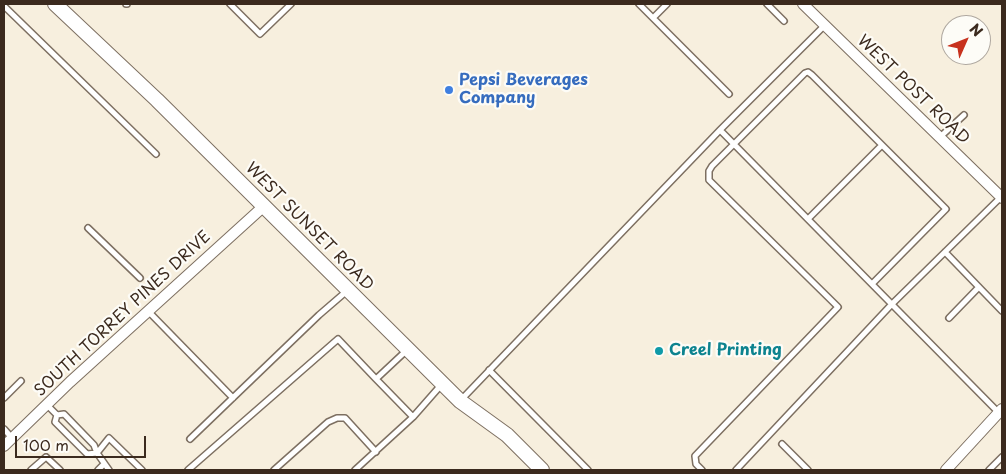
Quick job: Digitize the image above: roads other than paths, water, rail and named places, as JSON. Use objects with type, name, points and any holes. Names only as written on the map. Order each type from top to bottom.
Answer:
[{"type":"main road","name":"WEST SUNSET ROAD","points":[[55,4],[157,100],[460,402],[507,436],[542,470]]},
{"type":"street","name":"WEST POST ROAD","points":[[803,4],[1002,198]]},
{"type":"street","name":"SOUTH TORREY PINES DRIVE","points":[[4,446],[147,311],[264,206]]},
{"type":"street","points":[[946,470],[1001,413]]},
{"type":"lane","points":[[230,4],[260,34],[291,4]]},
{"type":"lane","points":[[639,4],[730,94]]},
{"type":"lane","points":[[653,18],[668,4]]},
{"type":"lane","points":[[767,4],[784,21]]},
{"type":"lane","points":[[4,6],[156,154]]},
{"type":"lane","points":[[460,402],[720,130],[825,25]]},
{"type":"lane","points":[[702,470],[696,464],[696,456],[838,307],[709,180],[709,171],[712,166],[808,72],[946,209],[872,284]]},
{"type":"lane","points":[[940,137],[964,115]]},
{"type":"lane","points":[[720,130],[1001,413]]},
{"type":"lane","points":[[808,219],[882,144]]},
{"type":"lane","points":[[736,470],[892,304],[1002,198]]},
{"type":"lane","points":[[88,228],[140,278]]},
{"type":"lane","points":[[945,252],[1002,311]]},
{"type":"lane","points":[[949,318],[979,287]]},
{"type":"lane","points":[[190,439],[319,315],[348,290]]},
{"type":"lane","points":[[147,311],[233,398]]},
{"type":"lane","points":[[188,470],[338,339],[413,416]]},
{"type":"lane","points":[[376,379],[408,349]]},
{"type":"lane","points":[[489,370],[588,470]]},
{"type":"lane","points":[[4,398],[21,381]]},
{"type":"lane","points":[[355,470],[413,416],[442,384]]},
{"type":"lane","points":[[47,405],[57,415]]},
{"type":"lane","points":[[57,415],[64,414],[94,446],[109,470]]},
{"type":"lane","points":[[57,415],[55,422],[87,454],[97,453],[109,438],[142,470]]},
{"type":"lane","points":[[274,470],[328,422],[337,418],[345,418],[376,452]]},
{"type":"lane","points":[[4,430],[12,438]]},
{"type":"lane","points":[[782,444],[808,470]]},
{"type":"lane","points":[[31,470],[46,457],[60,470]]},
{"type":"lane","points":[[990,470],[1002,457]]},
{"type":"lane","points":[[98,470],[104,464]]},
{"type":"place","name":"Pepsi Beverages Company","points":[[449,90]]},
{"type":"place","name":"Creel Printing","points":[[659,351]]}]
